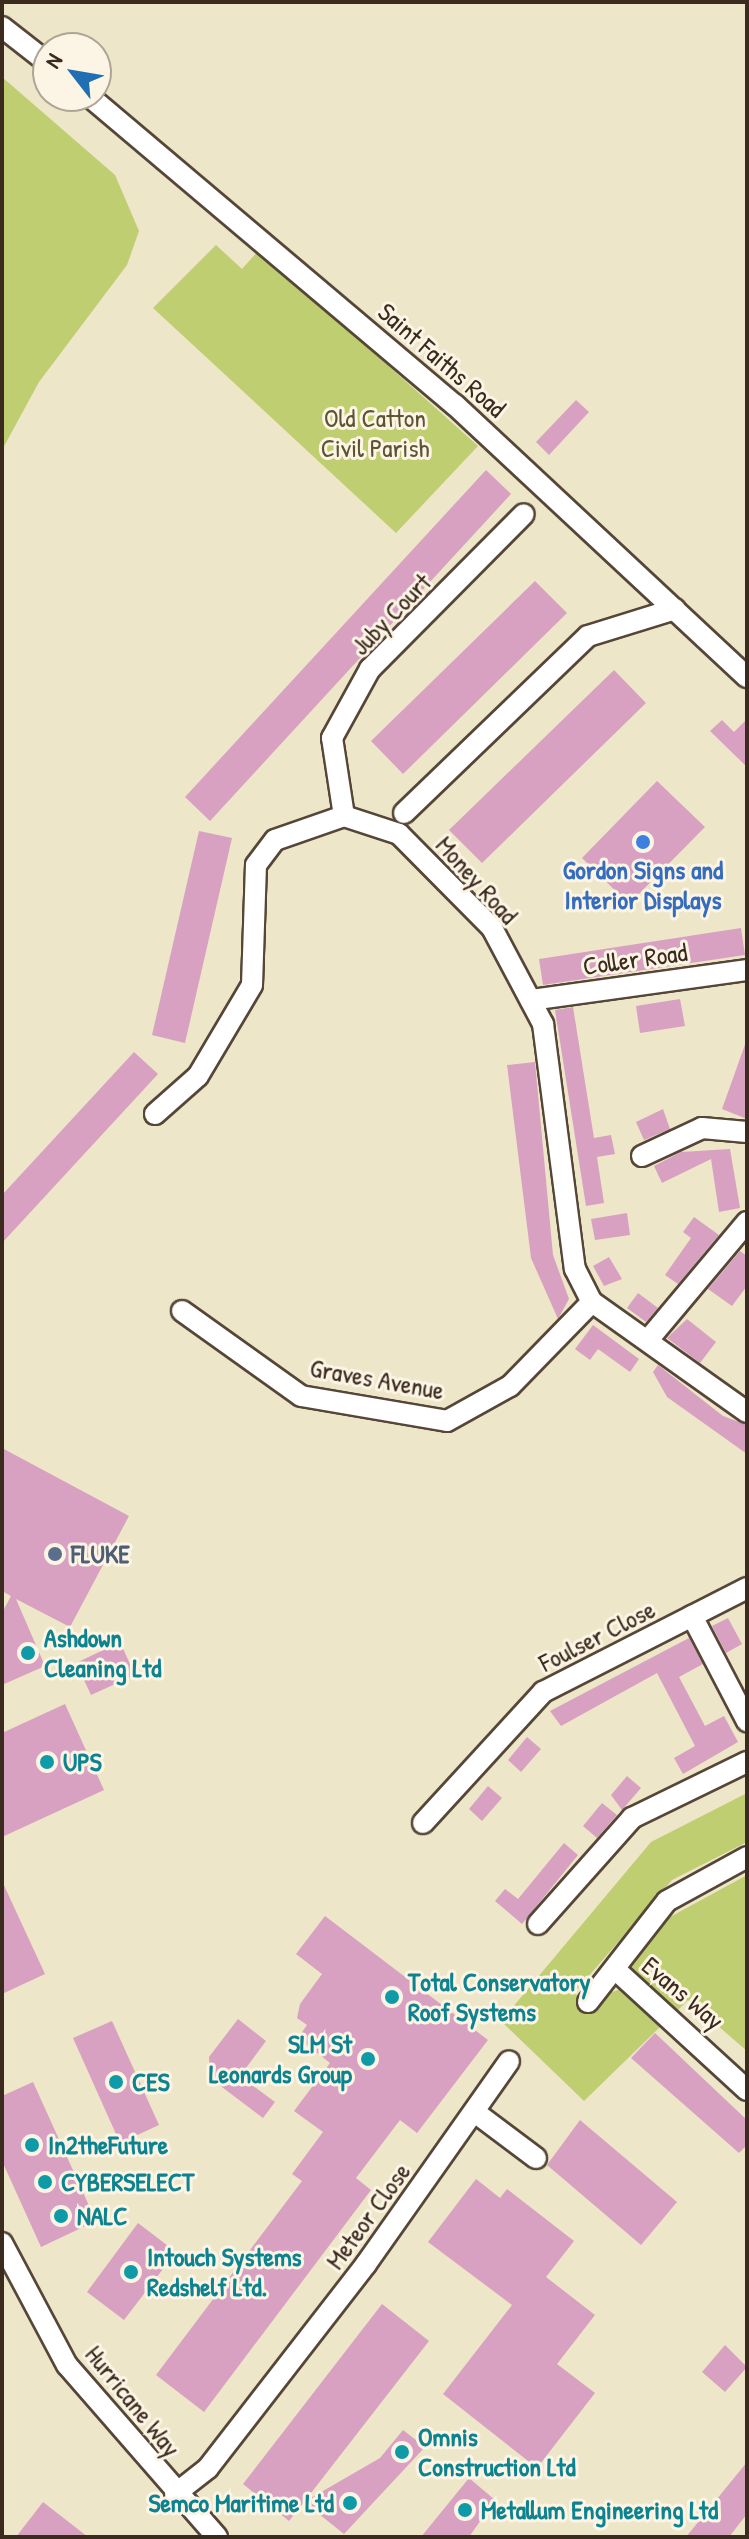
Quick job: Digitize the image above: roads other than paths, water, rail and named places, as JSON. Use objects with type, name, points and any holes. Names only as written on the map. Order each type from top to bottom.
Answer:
[{"type":"street","points":[[2,27],[32,50]]},
{"type":"street","name":"Saint Faiths Road","points":[[108,112],[455,405],[747,677]]},
{"type":"street","name":"Juby Court","points":[[344,816],[332,738],[370,669],[524,514]]},
{"type":"street","points":[[404,813],[588,636],[675,609]]},
{"type":"street","points":[[155,1114],[198,1076],[252,985],[256,865],[275,840],[344,816]]},
{"type":"street","name":"Money Road","points":[[344,816],[399,834],[492,928],[531,1000],[543,1024],[575,1269],[592,1302],[747,1412]]},
{"type":"street","name":"Coller Road","points":[[531,1000],[747,970]]},
{"type":"street","points":[[642,1156],[702,1128],[747,1132]]},
{"type":"street","points":[[648,1340],[747,1222]]},
{"type":"street","name":"Graves Avenue","points":[[182,1311],[301,1396],[447,1421],[510,1386],[592,1302]]},
{"type":"street","name":"Foulser Close","points":[[423,1823],[543,1692],[747,1588]]},
{"type":"street","points":[[692,1616],[747,1721]]},
{"type":"street","points":[[538,1924],[632,1818],[747,1762]]},
{"type":"street","points":[[588,2002],[617,1971],[667,1901],[747,1857]]},
{"type":"street","name":"Evans Way","points":[[617,1971],[747,2090]]},
{"type":"street","name":"Meteor Close","points":[[175,2494],[208,2468],[476,2113],[509,2061]]},
{"type":"street","points":[[476,2113],[536,2158]]},
{"type":"street","name":"Hurricane Way","points":[[2,2243],[67,2365],[175,2494],[217,2537]]},
{"type":"place","name":"Gordon Signs and Interior Displays","points":[[643,842]]},
{"type":"place","name":"FLUKE","points":[[55,1554]]},
{"type":"place","name":"Ashdown Cleaning Ltd","points":[[28,1653]]},
{"type":"place","name":"UPS","points":[[47,1762]]},
{"type":"place","name":"Total Conservatory Roof Systems","points":[[392,1997]]},
{"type":"place","name":"SLM St Leonards Group","points":[[368,2059]]},
{"type":"place","name":"CES","points":[[116,2082]]},
{"type":"place","name":"In2theFuture","points":[[32,2145]]},
{"type":"place","name":"CYBERSELECT","points":[[45,2182]]},
{"type":"place","name":"NALC","points":[[61,2216]]},
{"type":"place","name":"Intouch Systems Redshelf Ltd.","points":[[131,2272]]},
{"type":"place","name":"Omnis Construction Ltd","points":[[402,2452]]},
{"type":"place","name":"Semco Maritime Ltd","points":[[350,2503]]},
{"type":"place","name":"Metallum Engineering Ltd","points":[[465,2510]]},
{"type":"park label","name":"Old Catton Civil Parish","points":[[375,433]]}]
